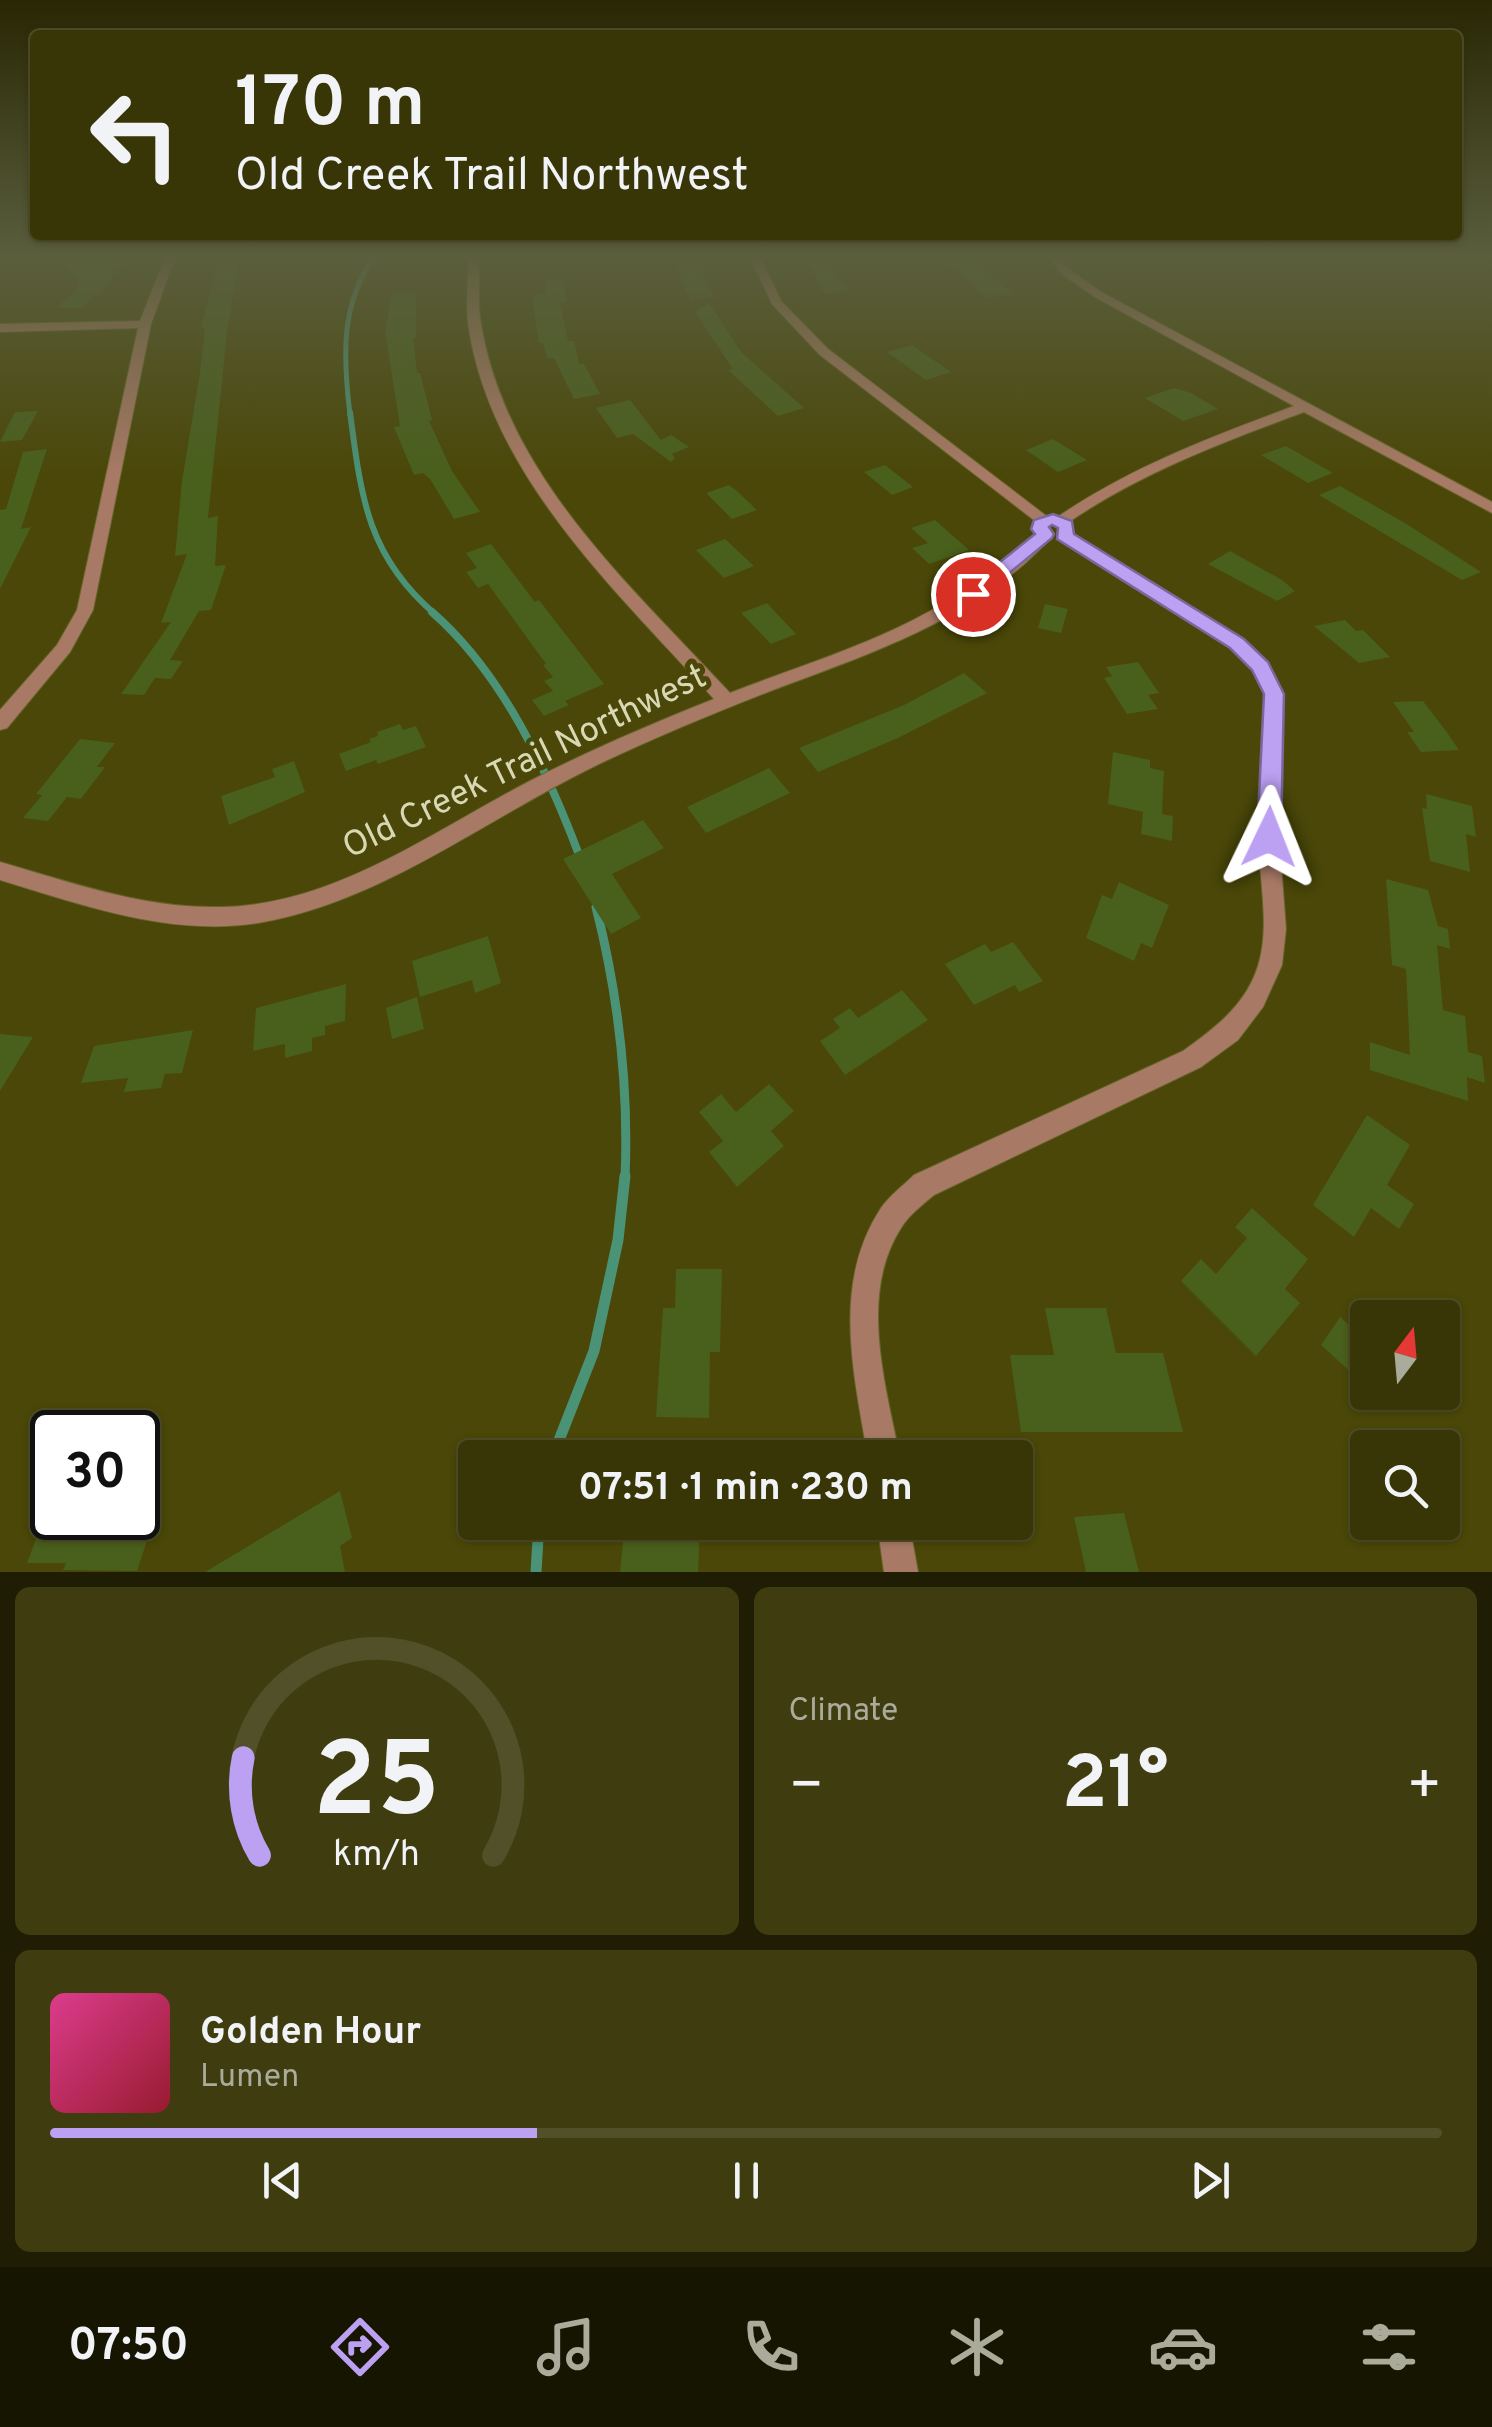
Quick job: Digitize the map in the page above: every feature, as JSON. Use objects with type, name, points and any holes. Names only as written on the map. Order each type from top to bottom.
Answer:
[{"type":"street","points":[[0,723],[64,648],[85,610],[144,328]]},
{"type":"street","points":[[474,328],[486,382],[510,436],[546,493],[727,701]]},
{"type":"street","points":[[801,328],[824,352],[1053,528],[1237,643],[1261,667],[1274,694],[1269,837],[1275,929],[1270,965],[1255,999],[1229,1032],[1192,1059],[924,1185],[891,1217],[871,1260],[864,1298],[865,1334],[881,1440]]},
{"type":"street","points":[[1160,328],[1492,508]]},
{"type":"street","name":"Old Creek Trail Northwest","points":[[0,871],[147,913],[203,918],[260,913],[306,901],[352,884],[568,771],[727,701],[866,649],[936,615],[1004,572],[1096,495],[1143,470],[1305,407]]},
{"type":"street","points":[[897,1540],[901,1572]]},
{"type":"building","points":[[205,328],[228,328],[208,518],[218,516],[215,566],[226,565],[211,610],[199,611],[170,660],[183,661],[171,679],[155,678],[144,695],[121,694],[171,622],[161,623],[187,554],[175,556],[182,481]]},
{"type":"building","points":[[416,328],[413,338],[417,373],[432,420],[429,421],[452,471],[480,512],[454,519],[430,479],[423,473],[414,475],[394,427],[400,426],[385,330]]},
{"type":"building","points":[[537,328],[565,328],[568,341],[574,341],[579,364],[584,364],[600,394],[574,399],[554,358],[547,358],[543,343],[539,343]]},
{"type":"building","points":[[706,328],[726,328],[742,353],[804,408],[778,416],[728,370],[733,369]]},
{"type":"building","points":[[912,345],[951,372],[926,380],[887,352]]},
{"type":"building","points":[[1174,388],[1218,409],[1183,421],[1145,398]]},
{"type":"building","points":[[630,400],[661,440],[671,435],[689,447],[672,454],[675,458],[671,462],[633,434],[617,438],[596,408]]},
{"type":"building","points":[[38,411],[22,440],[0,442],[15,412]]},
{"type":"building","points":[[1053,439],[1087,460],[1058,472],[1026,450]]},
{"type":"building","points":[[1286,446],[1333,473],[1308,483],[1261,455]]},
{"type":"building","points":[[47,449],[21,529],[31,527],[0,589],[0,510],[6,509],[23,452]]},
{"type":"building","points":[[885,465],[913,487],[892,495],[864,472]]},
{"type":"building","points":[[729,485],[757,510],[732,519],[706,493]]},
{"type":"building","points":[[1340,486],[1481,572],[1462,580],[1319,495]]},
{"type":"building","points":[[935,520],[969,550],[929,564],[912,548],[928,543],[911,528]]},
{"type":"building","points":[[725,539],[754,566],[724,578],[696,550]]},
{"type":"building","points":[[491,544],[604,684],[565,701],[569,705],[544,716],[532,700],[553,691],[544,681],[553,677],[543,665],[546,664],[488,584],[478,588],[466,572],[477,568],[466,553]]},
{"type":"building","points":[[1230,551],[1295,591],[1277,601],[1208,564]]},
{"type":"building","points":[[767,603],[796,634],[771,644],[741,613]]},
{"type":"building","points":[[1045,604],[1068,609],[1061,633],[1038,628]]},
{"type":"building","points":[[1345,620],[1356,631],[1363,630],[1390,657],[1359,663],[1314,626]]},
{"type":"building","points":[[1138,662],[1159,693],[1148,695],[1158,709],[1127,714],[1104,678],[1112,676],[1106,667]]},
{"type":"building","points":[[964,673],[987,693],[898,738],[818,772],[799,748],[904,705]]},
{"type":"building","points":[[1423,701],[1459,750],[1421,752],[1407,732],[1414,732],[1393,702]]},
{"type":"building","points":[[400,724],[403,730],[416,726],[426,747],[346,771],[339,754],[371,742],[369,739],[378,736],[377,732]]},
{"type":"building","points":[[80,739],[115,743],[97,767],[105,767],[81,799],[67,797],[48,821],[23,818],[42,795],[36,794]]},
{"type":"building","points":[[1113,752],[1150,760],[1150,768],[1164,771],[1162,814],[1173,816],[1172,841],[1141,834],[1143,812],[1108,804]]},
{"type":"building","points":[[294,761],[305,792],[229,825],[221,796],[275,777],[272,769]]},
{"type":"building","points":[[769,768],[790,793],[706,833],[687,807]]},
{"type":"building","points":[[1426,794],[1472,806],[1476,837],[1466,834],[1470,872],[1430,861],[1422,808],[1427,809]]},
{"type":"building","points":[[643,820],[664,848],[612,874],[641,918],[611,934],[563,859]]},
{"type":"building","points":[[1386,879],[1428,890],[1438,926],[1448,929],[1450,949],[1437,945],[1443,1010],[1465,1016],[1468,1052],[1482,1056],[1485,1083],[1467,1077],[1468,1101],[1370,1070],[1370,1042],[1410,1055],[1406,969],[1392,965]]},
{"type":"building","points":[[1119,882],[1169,905],[1152,948],[1141,943],[1134,961],[1086,938],[1102,895],[1112,899]]},
{"type":"building","points":[[488,936],[501,983],[475,993],[472,980],[420,997],[412,961]]},
{"type":"building","points":[[1013,942],[1043,981],[1019,992],[1015,985],[974,1005],[945,964],[985,944],[991,952]]},
{"type":"building","points":[[346,984],[345,1021],[325,1026],[325,1035],[312,1038],[312,1051],[285,1058],[285,1044],[253,1051],[256,1008]]},
{"type":"building","points":[[902,990],[928,1020],[845,1075],[820,1041],[840,1028],[833,1019],[850,1008],[858,1018]]},
{"type":"building","points":[[417,997],[424,1029],[392,1039],[386,1008]]},
{"type":"building","points":[[193,1030],[182,1073],[165,1074],[161,1088],[124,1092],[128,1078],[81,1083],[94,1046]]},
{"type":"building","points":[[0,1034],[33,1037],[0,1091]]},
{"type":"building","points":[[769,1084],[794,1111],[771,1131],[784,1146],[737,1187],[709,1152],[723,1141],[699,1112],[721,1094],[736,1112]]},
{"type":"building","points":[[1367,1115],[1410,1145],[1387,1185],[1414,1204],[1399,1229],[1371,1208],[1354,1237],[1313,1205]]},
{"type":"building","points":[[1252,1208],[1308,1259],[1285,1289],[1300,1303],[1256,1356],[1181,1281],[1201,1259],[1216,1274],[1247,1238],[1235,1227]]},
{"type":"building","points":[[676,1269],[722,1269],[720,1352],[710,1352],[709,1418],[656,1417],[663,1308],[675,1308]]},
{"type":"building","points":[[1045,1308],[1106,1308],[1116,1353],[1163,1353],[1183,1432],[1021,1432],[1010,1355],[1054,1355]]},
{"type":"building","points":[[1340,1317],[1350,1326],[1350,1372],[1321,1345]]},
{"type":"building","points":[[340,1491],[352,1538],[340,1546],[345,1572],[205,1572]]},
{"type":"building","points":[[1124,1513],[1139,1572],[1086,1572],[1074,1517]]},
{"type":"building","points":[[36,1540],[147,1540],[137,1571],[63,1570],[66,1563],[27,1563]]},
{"type":"building","points":[[623,1540],[699,1540],[698,1572],[620,1572]]},
{"type":"waterway","points":[[348,328],[350,415]]},
{"type":"waterway","points":[[350,412],[364,498],[381,547],[412,592],[435,614]]},
{"type":"waterway","points":[[432,612],[458,637],[502,695],[538,759],[581,860]]},
{"type":"waterway","points":[[596,907],[621,1042],[625,1176]]},
{"type":"waterway","points":[[559,1440],[594,1351],[618,1240],[625,1176]]},
{"type":"waterway","points":[[536,1572],[538,1540]]},
{"type":"route","points":[[973,594],[1046,534],[1040,524],[1053,519],[1066,525],[1068,531],[1064,535],[1237,643],[1261,667],[1274,694],[1269,837]]}]
